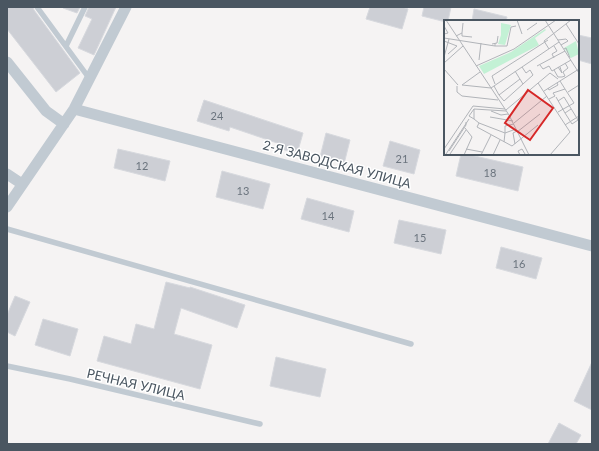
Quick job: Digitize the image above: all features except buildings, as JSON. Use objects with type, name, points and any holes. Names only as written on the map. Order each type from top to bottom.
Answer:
[{"type":"street","points":[[7,207],[74,109],[126,7]]},
{"type":"street","points":[[7,62],[46,111],[64,124]]},
{"type":"street","name":"2-Я ЗАВОДСКАЯ УЛИЦА","points":[[74,109],[592,246]]},
{"type":"street","points":[[7,174],[22,184]]},
{"type":"lane","points":[[66,46],[85,7]]},
{"type":"lane","points":[[39,8],[90,78]]},
{"type":"lane","points":[[7,230],[411,344]]},
{"type":"lane","name":"РЕЧНАЯ УЛИЦА","points":[[7,366],[260,424]]}]
